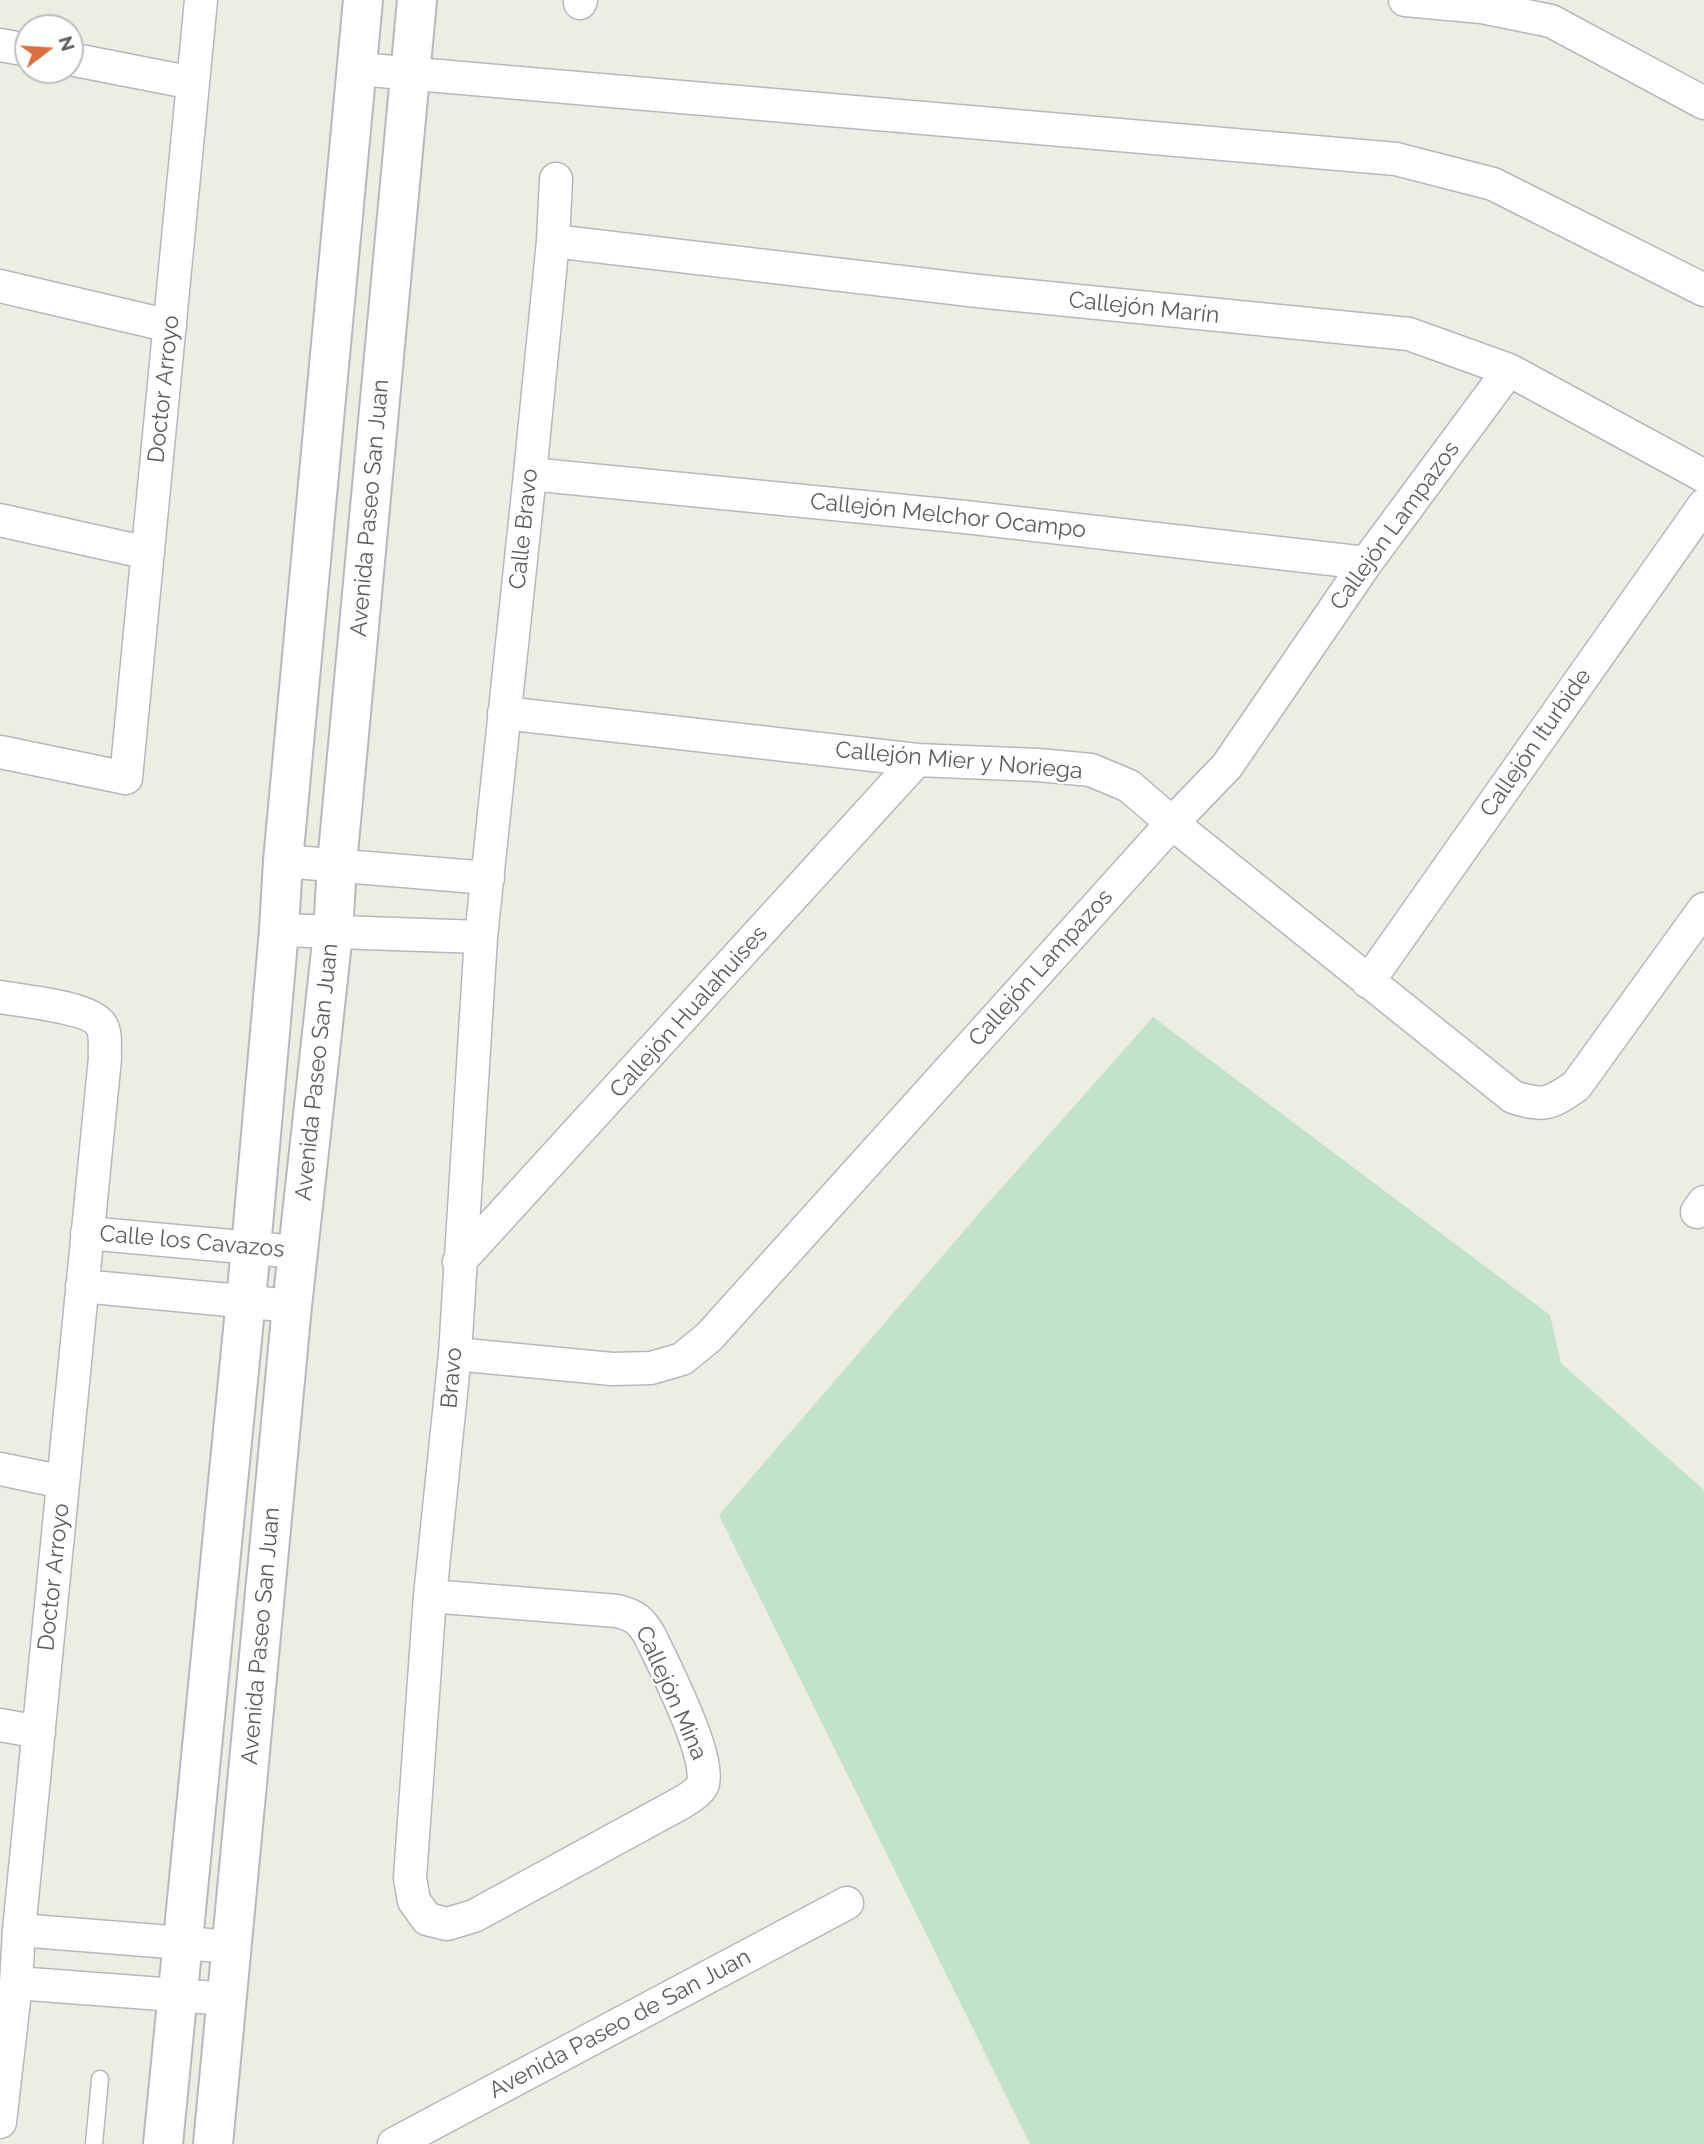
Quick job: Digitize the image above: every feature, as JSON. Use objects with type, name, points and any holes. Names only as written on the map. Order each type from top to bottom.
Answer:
[{"type":"street","name":"Doctor Arroyo","points":[[0,752],[126,778],[201,0]]},
{"type":"street","name":"Avenida Paseo San Juan","points":[[163,2144],[246,1302],[283,861],[363,0]]},
{"type":"street","name":"Avenida Paseo San Juan","points":[[214,2144],[297,1252],[333,933],[337,864],[416,0]]},
{"type":"street","points":[[1405,0],[1553,10],[1704,103]]},
{"type":"street","points":[[84,62],[193,83]]},
{"type":"street","points":[[358,69],[1396,159],[1493,184],[1704,290]]},
{"type":"street","name":"Calle Bravo","points":[[488,878],[553,241],[556,179]]},
{"type":"street","name":"Callejón Marín","points":[[553,241],[978,291],[1409,334],[1509,370],[1704,476]]},
{"type":"street","points":[[0,286],[170,327]]},
{"type":"street","name":"Callejón Lampazos","points":[[455,1354],[612,1369],[651,1368],[682,1359],[709,1337],[1172,823],[1227,766],[1366,563],[1509,370]]},
{"type":"street","name":"Callejón Melchor Ocampo","points":[[530,474],[965,517],[1366,563]]},
{"type":"street","name":"Callejón Iturbide","points":[[1368,982],[1704,505]]},
{"type":"street","points":[[0,520],[148,553]]},
{"type":"street","name":"Callejón Mier y Noriega","points":[[504,713],[917,760],[1091,770],[1129,786],[1513,1097],[1535,1104],[1555,1101],[1576,1086],[1704,909]]},
{"type":"street","name":"Callejón Hualahuises","points":[[459,1262],[917,760]]},
{"type":"street","points":[[283,861],[488,878]]},
{"type":"street","name":"Bravo","points":[[410,1878],[430,1596],[455,1354],[481,937],[488,878]]},
{"type":"street","points":[[279,930],[481,937]]},
{"type":"street","name":"Doctor Arroyo","points":[[0,997],[86,1013],[99,1021],[104,1031],[104,1058],[88,1233],[16,1983],[0,2122]]},
{"type":"street","name":"Calle los Cavazos","points":[[88,1233],[297,1252]]},
{"type":"street","points":[[82,1286],[292,1306]]},
{"type":"street","points":[[0,1469],[63,1482]]},
{"type":"street","name":"Callejón Mina","points":[[410,1878],[414,1901],[427,1919],[447,1924],[474,1916],[681,1803],[701,1788],[705,1773],[701,1751],[650,1636],[642,1622],[633,1615],[617,1611],[430,1596]]},
{"type":"street","points":[[0,1725],[39,1732]]},
{"type":"street","name":"Avenida Paseo de San Juan","points":[[394,2144],[847,1903]]},
{"type":"street","points":[[19,1930],[233,1947]]},
{"type":"street","points":[[16,1983],[228,1999]]},
{"type":"lane","points":[[94,2144],[100,2079]]},
{"type":"green space","points":[[1153,1017],[1550,1315],[1561,1363],[1704,1490],[1704,2144],[1030,2144],[719,1515],[982,1210]]}]
